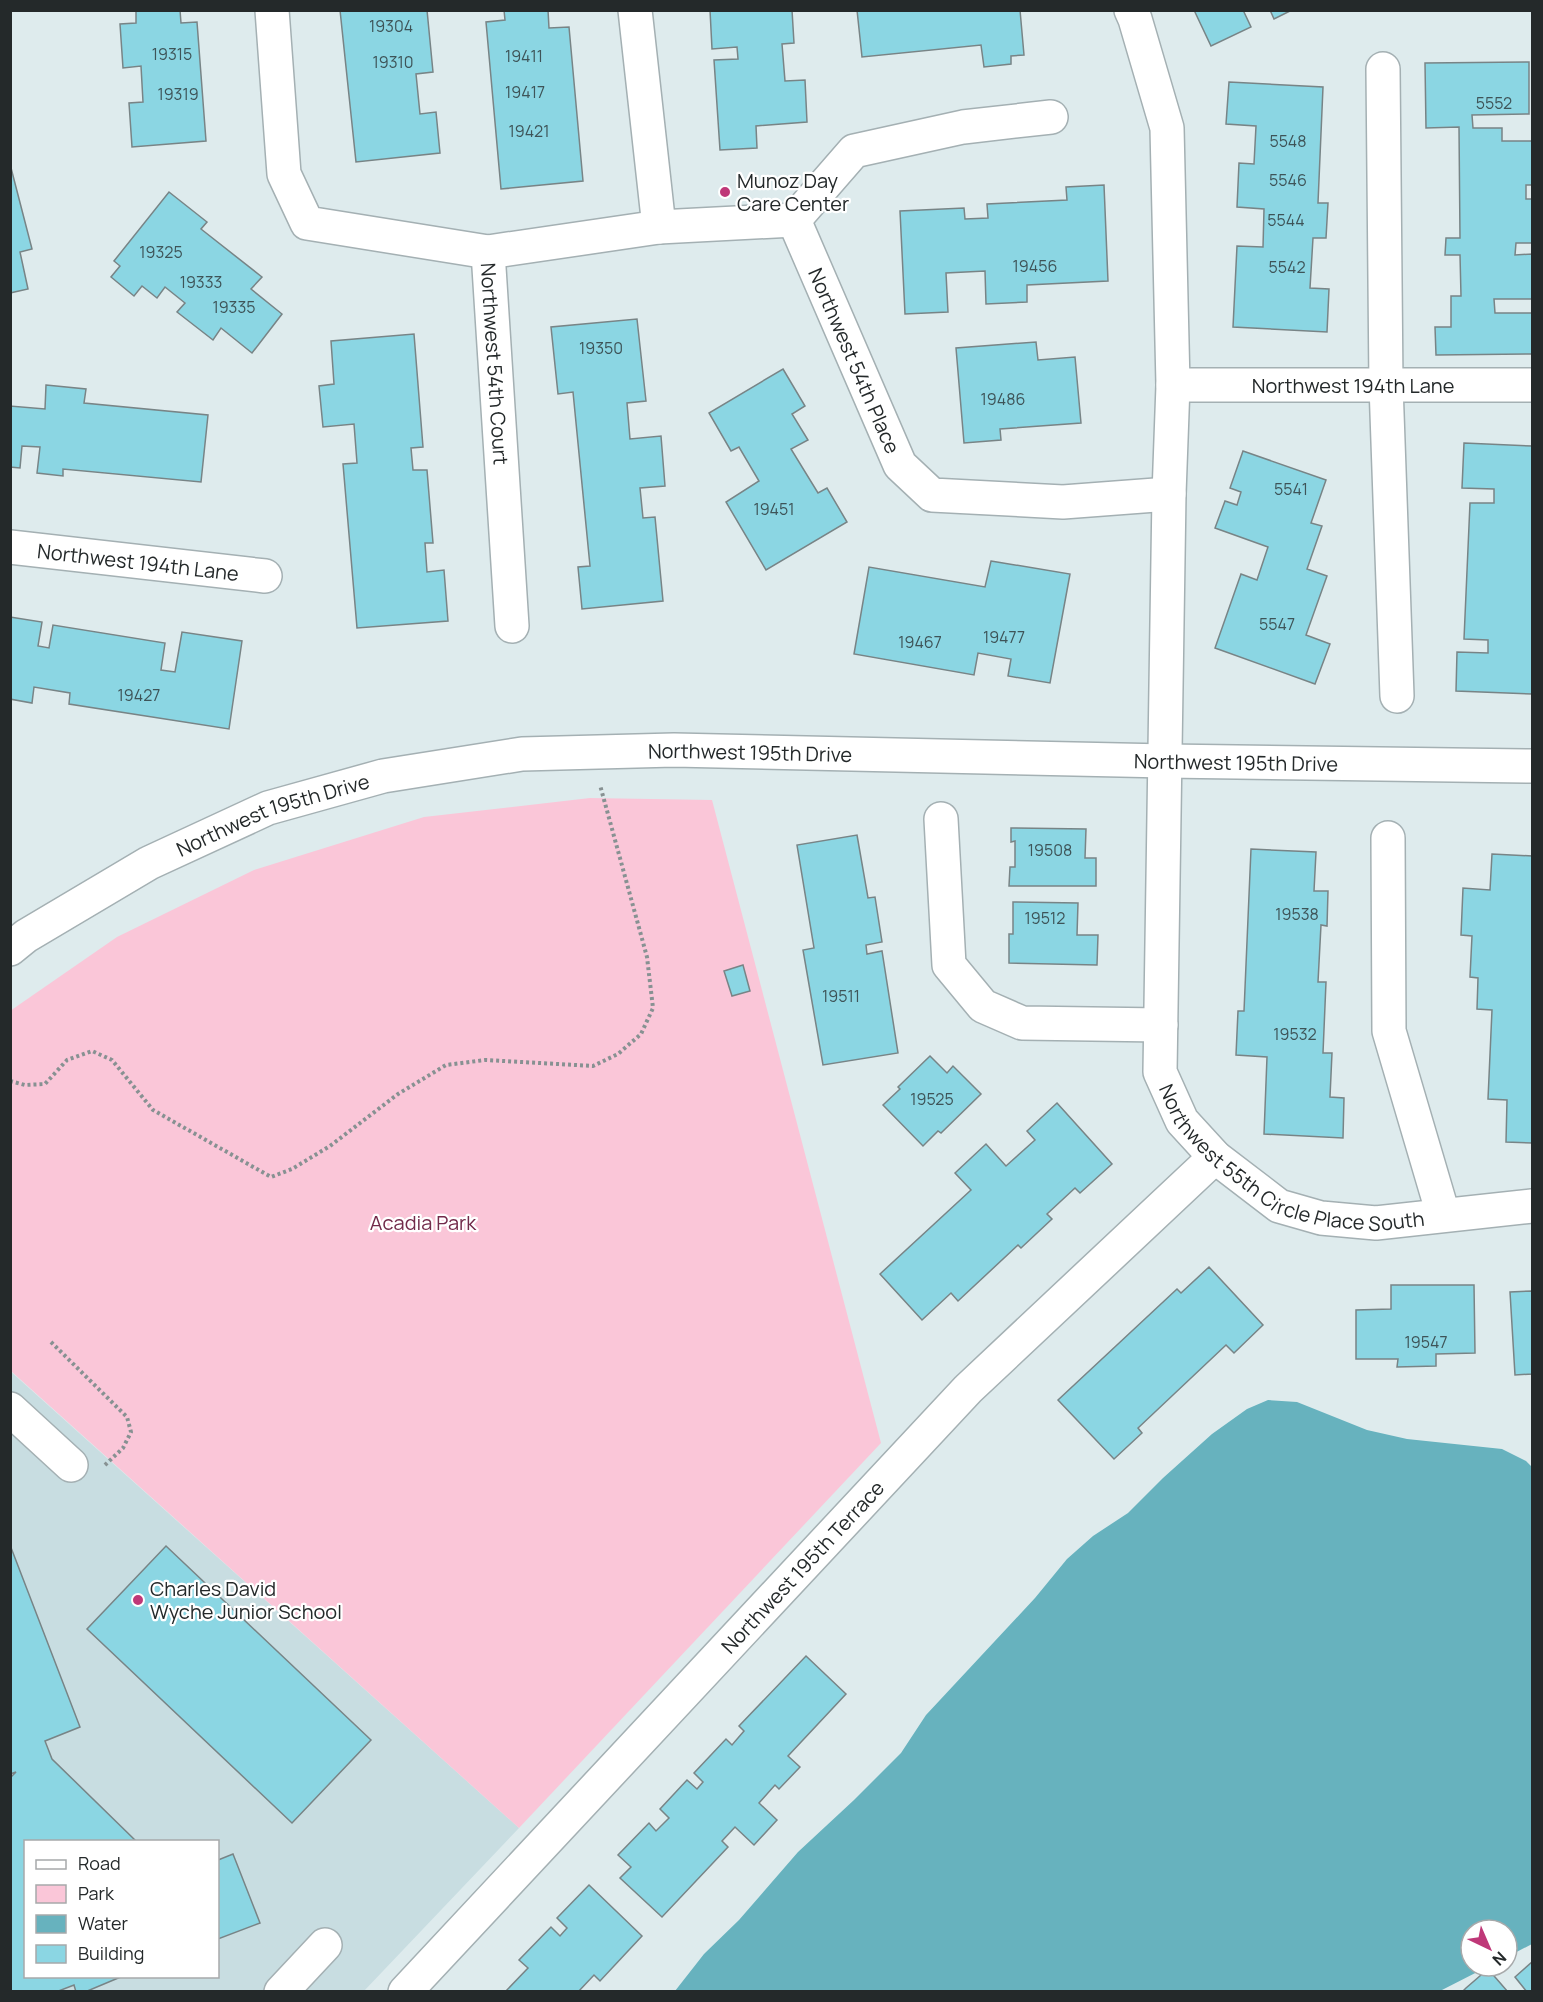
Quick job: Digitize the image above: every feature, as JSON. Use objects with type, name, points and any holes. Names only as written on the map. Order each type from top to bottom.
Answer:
[{"type":"street","name":"Northwest 54th Court","points":[[272,10],[284,174],[307,223],[488,252],[512,626]]},
{"type":"street","points":[[635,10],[659,227]]},
{"type":"street","name":"Northwest 55th Circle Place South","points":[[1131,10],[1136,19],[1167,128],[1173,385],[1169,494],[1160,1072],[1182,1121],[1215,1156],[1280,1206],[1321,1218],[1376,1222],[1533,1206]]},
{"type":"street","points":[[1383,69],[1386,385],[1397,696]]},
{"type":"street","points":[[488,252],[659,227],[794,220],[854,151],[963,127],[1051,117]]},
{"type":"street","name":"Northwest 54th Place","points":[[794,220],[900,465],[932,495],[1063,502],[1169,494]]},
{"type":"street","name":"Northwest 194th Lane","points":[[1173,385],[1533,385]]},
{"type":"street","name":"Northwest 194th Lane","points":[[10,547],[265,576]]},
{"type":"street","name":"Northwest 195th Drive","points":[[10,949],[27,936],[149,863],[268,808],[383,776],[522,754],[674,750],[1166,761],[1533,766]]},
{"type":"street","points":[[941,819],[949,965],[983,1006],[1022,1023],[1161,1025]]},
{"type":"street","points":[[1388,838],[1389,1030],[1443,1214]]},
{"type":"street","name":"Northwest 195th Terrace","points":[[405,1992],[968,1389],[1215,1156]]},
{"type":"street","points":[[10,1409],[71,1465]]},
{"type":"street","points":[[281,1992],[325,1945]]},
{"type":"path","points":[[10,1081],[25,1085],[45,1084],[68,1060],[92,1052],[112,1060],[153,1110],[271,1177],[292,1169],[330,1146],[398,1094],[446,1065],[485,1060],[593,1066],[618,1054],[641,1034],[653,1008],[647,957],[591,752]]},
{"type":"path","points":[[51,1342],[127,1417],[131,1432],[123,1448],[104,1466],[71,1465]]},
{"type":"shaded area","name":"Charles David Wyche Junior School","points":[[10,1371],[519,1828],[364,1991],[11,1991]]},
{"type":"green space","name":"Acadia Park","points":[[590,798],[712,800],[881,1443],[519,1828],[11,1371],[10,1011],[117,937],[254,870],[424,817]]},
{"type":"water","points":[[1268,1400],[1297,1402],[1367,1430],[1407,1439],[1502,1449],[1526,1461],[1532,1467],[1532,1944],[1519,1951],[1519,1918],[1459,1918],[1459,1978],[1465,1978],[1440,1991],[675,1991],[704,1954],[739,1920],[798,1852],[901,1753],[926,1715],[1035,1598],[1067,1559],[1093,1536],[1128,1513],[1212,1434],[1247,1409]]},
{"type":"building","points":[[136,10],[180,10],[181,23],[197,22],[206,141],[132,147],[129,103],[143,102],[141,66],[123,68],[120,24],[136,23]]},
{"type":"building","points":[[340,10],[427,10],[433,72],[416,74],[420,114],[436,112],[440,153],[356,162]]},
{"type":"building","points":[[504,10],[548,10],[549,28],[569,27],[583,181],[501,189],[486,22],[505,20]]},
{"type":"building","points":[[710,10],[792,10],[794,43],[782,44],[785,81],[805,80],[807,122],[756,126],[757,148],[720,150],[714,60],[738,59],[737,47],[712,49]]},
{"type":"building","points":[[857,10],[1020,10],[1024,55],[1011,56],[1011,64],[984,67],[981,45],[862,57]]},
{"type":"building","points":[[1194,10],[1243,10],[1251,27],[1211,46]]},
{"type":"building","points":[[1270,10],[1292,10],[1274,19]]},
{"type":"building","points":[[1529,62],[1529,114],[1472,115],[1473,128],[1502,128],[1502,141],[1532,141],[1532,185],[1526,185],[1526,199],[1532,199],[1532,243],[1516,243],[1515,255],[1532,254],[1532,299],[1494,299],[1495,313],[1532,313],[1532,354],[1436,355],[1435,327],[1451,327],[1451,296],[1461,296],[1460,255],[1445,255],[1446,238],[1460,238],[1459,127],[1426,128],[1425,63]]},
{"type":"building","points":[[1229,82],[1323,87],[1318,203],[1328,203],[1326,238],[1313,238],[1310,288],[1329,289],[1327,332],[1233,327],[1237,246],[1263,247],[1264,209],[1237,207],[1239,163],[1254,164],[1256,126],[1226,124]]},
{"type":"building","points":[[10,164],[32,249],[20,252],[28,289],[10,293]]},
{"type":"building","points":[[1104,185],[1108,281],[1027,285],[1027,302],[986,304],[985,271],[946,273],[948,312],[905,314],[900,211],[964,208],[965,219],[988,218],[987,204],[1067,200],[1066,187]]},
{"type":"building","points":[[169,192],[207,222],[201,229],[262,277],[251,289],[282,314],[252,353],[221,328],[213,340],[177,312],[185,303],[165,287],[157,298],[142,286],[134,296],[111,277],[120,266],[114,261]]},
{"type":"building","points":[[637,319],[646,401],[627,403],[630,439],[661,436],[665,486],[640,488],[643,518],[655,517],[663,601],[582,609],[578,567],[590,566],[573,392],[558,394],[551,327]]},
{"type":"building","points":[[414,334],[423,447],[411,448],[413,470],[427,470],[433,543],[425,543],[427,572],[444,570],[448,621],[357,628],[343,464],[357,463],[354,424],[323,427],[319,386],[334,384],[331,341]]},
{"type":"building","points":[[1036,342],[1038,360],[1075,357],[1081,423],[1000,429],[1001,440],[964,443],[956,348]]},
{"type":"building","points":[[783,369],[805,406],[792,414],[808,440],[791,449],[818,493],[827,488],[847,522],[766,570],[726,502],[759,481],[739,447],[731,451],[709,413]]},
{"type":"building","points":[[46,385],[86,389],[84,403],[208,415],[201,482],[63,469],[63,476],[37,473],[40,447],[22,446],[20,468],[10,467],[10,406],[45,409]]},
{"type":"building","points":[[1464,443],[1532,446],[1532,694],[1456,691],[1457,652],[1488,653],[1488,640],[1464,639],[1470,503],[1494,503],[1494,489],[1462,488]]},
{"type":"building","points":[[1243,451],[1326,480],[1311,523],[1322,526],[1307,569],[1327,576],[1306,635],[1330,644],[1315,684],[1215,648],[1241,574],[1257,580],[1268,547],[1215,528],[1225,501],[1237,505],[1241,492],[1230,488]]},
{"type":"building","points":[[991,561],[1070,574],[1050,683],[1008,676],[1011,659],[978,653],[974,675],[854,654],[869,567],[985,587]]},
{"type":"building","points":[[10,617],[42,622],[38,646],[49,648],[53,625],[165,643],[161,670],[175,672],[182,632],[242,641],[229,729],[69,704],[70,693],[34,687],[32,703],[10,699]]},
{"type":"building","points":[[1011,828],[1086,829],[1085,858],[1096,858],[1096,886],[1009,886],[1010,867],[1015,867],[1015,841],[1011,842]]},
{"type":"building","points":[[857,835],[868,898],[875,897],[882,942],[866,945],[867,954],[882,951],[898,1053],[823,1065],[803,950],[814,948],[797,845]]},
{"type":"building","points":[[1251,849],[1316,852],[1314,891],[1328,891],[1327,926],[1321,925],[1318,982],[1326,982],[1323,1053],[1332,1053],[1330,1097],[1344,1098],[1343,1138],[1264,1134],[1267,1057],[1236,1055],[1238,1011],[1244,1011]]},
{"type":"building","points":[[1492,854],[1532,856],[1532,1143],[1506,1142],[1507,1100],[1488,1099],[1492,1010],[1477,1009],[1478,978],[1470,977],[1472,936],[1461,935],[1463,888],[1490,890]]},
{"type":"building","points":[[1013,902],[1078,903],[1077,935],[1098,935],[1097,965],[1009,963],[1009,934],[1013,934]]},
{"type":"building","points":[[743,965],[750,991],[732,996],[724,971]]},
{"type":"building","points":[[930,1056],[947,1073],[953,1066],[981,1094],[941,1133],[938,1131],[923,1146],[883,1105]]},
{"type":"building","points":[[1057,1103],[1112,1164],[1080,1193],[1075,1188],[1047,1214],[1052,1219],[1021,1248],[1018,1245],[958,1301],[951,1293],[922,1320],[880,1274],[971,1190],[955,1173],[986,1144],[1006,1166],[1035,1140],[1027,1131]]},
{"type":"building","points":[[1209,1267],[1263,1325],[1234,1353],[1226,1345],[1138,1428],[1142,1433],[1114,1459],[1058,1400],[1177,1289],[1181,1293]]},
{"type":"building","points":[[1391,1285],[1474,1285],[1475,1353],[1436,1354],[1436,1366],[1397,1367],[1398,1359],[1356,1359],[1356,1310],[1391,1309]]},
{"type":"building","points":[[1532,1291],[1532,1374],[1515,1375],[1510,1292]]},
{"type":"building","points":[[10,1545],[80,1727],[45,1741],[52,1759],[135,1840],[24,1840],[24,1978],[118,1978],[85,1992],[76,1992],[74,1985],[56,1992],[10,1992],[10,1778],[16,1772],[10,1774]]},
{"type":"building","points":[[166,1546],[371,1740],[292,1823],[87,1629]]},
{"type":"building","points":[[806,1656],[846,1694],[788,1756],[800,1767],[779,1789],[775,1785],[759,1803],[777,1820],[754,1845],[735,1827],[722,1841],[728,1847],[662,1917],[620,1878],[631,1867],[618,1855],[649,1823],[656,1831],[669,1818],[660,1809],[687,1780],[697,1789],[703,1782],[694,1773],[726,1739],[732,1745],[744,1731],[739,1726]]},
{"type":"building","points":[[233,1854],[260,1923],[219,1939],[219,1860]]},
{"type":"building","points":[[589,1885],[642,1936],[600,1981],[594,1975],[578,1992],[505,1992],[528,1968],[519,1960],[551,1927],[560,1936],[567,1928],[557,1918]]},
{"type":"building","points":[[1532,1962],[1532,1992],[1527,1992],[1516,1978],[1519,1978],[1519,1973]]},
{"type":"building","points":[[1478,1978],[1496,1978],[1508,1992],[1462,1992]]},
{"type":"place","name":"Munoz Day Care Center","points":[[725,192]]},
{"type":"place","name":"Charles David Wyche Junior School","points":[[138,1600]]}]
